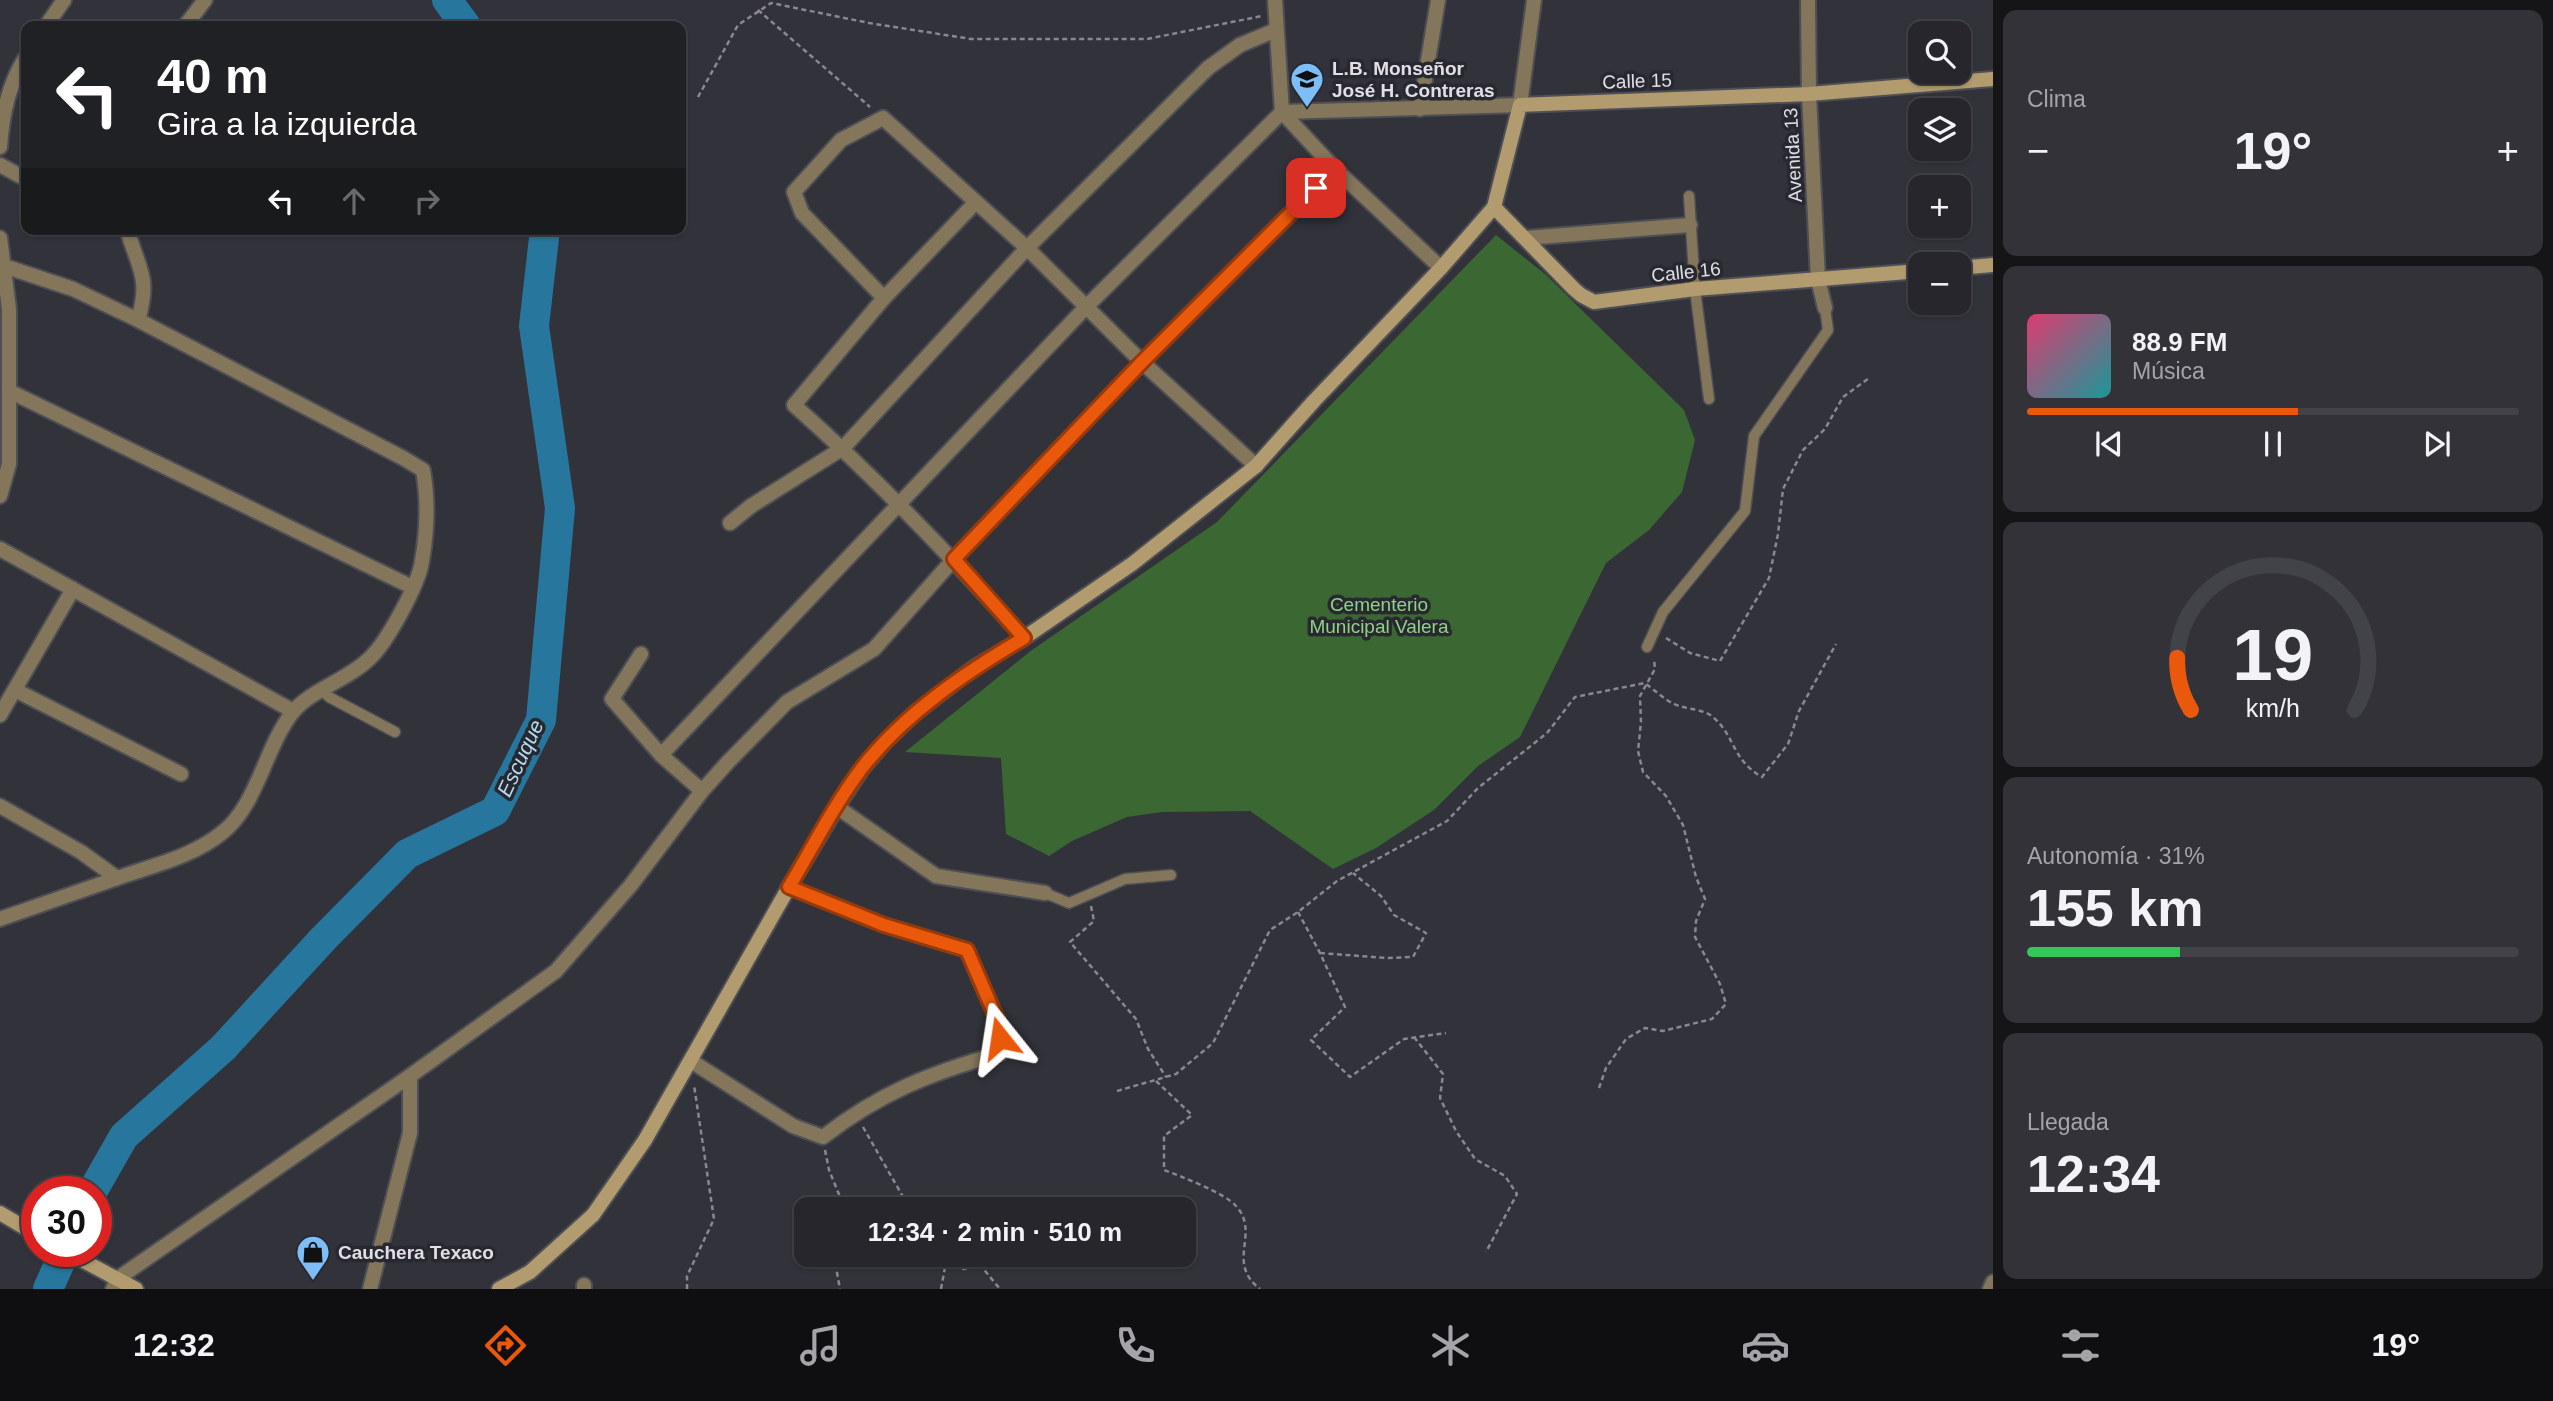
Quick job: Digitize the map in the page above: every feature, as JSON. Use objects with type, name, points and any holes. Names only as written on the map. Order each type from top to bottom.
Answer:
[{"type":"main road","name":"Calle 15","points":[[1520,105],[1809,94],[1993,79]]},
{"type":"main road","points":[[499,1289],[530,1272],[593,1215],[645,1140],[837,807],[862,769],[884,743],[915,713],[975,667],[1024,638],[1132,564],[1256,466],[1441,268],[1494,207],[1520,105]]},
{"type":"main road","name":"Calle 16","points":[[1494,207],[1581,295],[1594,302],[1696,289],[1908,272]]},
{"type":"main road","points":[[1971,267],[1993,265]]},
{"type":"main road","points":[[0,1213],[21,1225]]},
{"type":"main road","points":[[90,1267],[115,1284],[136,1289]]},
{"type":"street","points":[[49,21],[64,0]]},
{"type":"street","points":[[189,21],[205,0]]},
{"type":"street","points":[[1420,109],[1438,0]]},
{"type":"street","points":[[1520,105],[1534,0]]},
{"type":"street","name":"Avenida 13","points":[[1808,0],[1809,94],[1818,279],[1825,308]]},
{"type":"street","points":[[1275,6],[1282,112],[1335,169],[1441,268]]},
{"type":"street","points":[[730,523],[751,506],[843,449],[1027,248],[1208,68],[1241,45],[1276,30]]},
{"type":"street","points":[[0,147],[2,113],[21,64]]},
{"type":"street","name":"Calle 15","points":[[1282,112],[1520,105]]},
{"type":"street","points":[[661,755],[1086,307],[1282,112]]},
{"type":"street","points":[[884,299],[802,213],[794,192],[841,140],[883,118],[1027,248],[1142,362],[1256,466]]},
{"type":"street","points":[[0,165],[21,176]]},
{"type":"street","points":[[115,1284],[556,971],[631,885],[702,791],[787,702],[874,649],[954,559],[1142,362],[1335,169]]},
{"type":"street","points":[[975,203],[884,299],[794,405],[900,504],[954,559],[1024,638]]},
{"type":"street","points":[[1525,238],[1690,225]]},
{"type":"street","points":[[128,235],[143,273],[144,300],[138,320]]},
{"type":"street","points":[[0,238],[9,309],[9,464],[0,496]]},
{"type":"street","points":[[0,919],[188,853],[224,832],[244,806],[293,711],[370,658],[398,621],[422,563],[426,488],[423,471],[403,458],[138,320],[72,289],[4,266]]},
{"type":"street","points":[[9,391],[412,587]]},
{"type":"street","points":[[0,549],[293,711]]},
{"type":"street","points":[[0,715],[73,589]]},
{"type":"street","points":[[641,654],[612,699],[661,755],[702,791]]},
{"type":"street","points":[[15,690],[181,774]]},
{"type":"street","points":[[0,806],[81,852],[117,878]]},
{"type":"street","points":[[837,807],[936,876],[1045,893]]},
{"type":"street","points":[[691,1061],[793,1126],[823,1137],[854,1113],[897,1088],[949,1068],[1001,1053],[999,1024],[967,950],[884,925],[789,887]]},
{"type":"street","points":[[370,1289],[410,1133],[410,1076]]},
{"type":"street","points":[[1990,1289],[1993,1282]]},
{"type":"lane","points":[[1689,197],[1709,399]]},
{"type":"lane","points":[[1647,647],[1662,612],[1745,511],[1754,436],[1828,330],[1825,308]]},
{"type":"lane","points":[[323,691],[329,697],[395,732]]},
{"type":"lane","points":[[1045,893],[1069,902],[1125,879],[1171,875]]},
{"type":"path","points":[[698,97],[738,25],[771,3],[869,23],[971,39],[1147,39],[1275,6]]},
{"type":"path","points":[[758,10],[883,118]]},
{"type":"path","points":[[1654,631],[1690,653],[1720,661],[1769,578],[1783,489],[1802,450],[1825,429],[1843,397],[1869,378]]},
{"type":"path","points":[[1118,1091],[1177,1074],[1213,1043],[1270,930],[1338,881],[1447,821],[1478,788],[1547,733],[1575,698],[1646,683],[1673,704],[1712,715],[1721,725],[1735,752],[1751,771],[1762,777],[1788,744],[1799,711],[1836,644]]},
{"type":"path","points":[[1599,1088],[1606,1068],[1626,1039],[1645,1028],[1663,1031],[1713,1019],[1726,1004],[1720,984],[1695,937],[1696,921],[1705,899],[1696,877],[1683,825],[1666,796],[1643,772],[1637,751],[1641,722],[1640,695],[1655,669],[1655,660],[1647,647]]},
{"type":"path","points":[[1320,953],[1387,958],[1413,957],[1426,933],[1394,915],[1381,896],[1353,873]]},
{"type":"path","points":[[1084,895],[1092,909],[1094,921],[1070,942],[1136,1019],[1148,1049],[1166,1077]]},
{"type":"path","points":[[1298,912],[1345,1007],[1311,1040],[1350,1077],[1404,1039],[1446,1033]]},
{"type":"path","points":[[1414,1037],[1443,1074],[1440,1098],[1475,1159],[1505,1176],[1517,1194],[1486,1252]]},
{"type":"path","points":[[687,1289],[687,1276],[714,1219],[691,1061]]},
{"type":"path","points":[[1156,1080],[1192,1115],[1164,1136],[1164,1170],[1186,1178],[1236,1204],[1247,1223],[1243,1265],[1260,1289]]},
{"type":"path","points":[[854,1113],[903,1197]]},
{"type":"path","points":[[823,1137],[829,1170],[840,1197]]},
{"type":"path","points":[[838,1267],[841,1289]]},
{"type":"path","points":[[941,1289],[945,1267]]},
{"type":"path","points":[[982,1267],[1000,1289]]},
{"type":"green space","name":"Cementerio Municipal Valera","points":[[1496,235],[1545,274],[1684,410],[1695,440],[1682,492],[1649,530],[1606,563],[1520,737],[1478,766],[1434,810],[1376,848],[1333,869],[1250,811],[1162,812],[1127,817],[1072,841],[1049,856],[1006,834],[1001,758],[905,752],[1032,650],[1217,522]]},
{"type":"waterway","name":"Escuque","points":[[447,0],[462,21]]},
{"type":"waterway","name":"Escuque","points":[[101,1176],[124,1136],[223,1048],[323,939],[407,854],[495,811],[541,720],[560,508],[534,326],[544,235]]},
{"type":"waterway","name":"Escuque","points":[[48,1289],[58,1267]]},
{"type":"place","name":"L.B. Monseñor José H. Contreras","points":[[1307,109]]},
{"type":"place","name":"Cauchera Texaco","points":[[313,1282]]},
{"type":"route","points":[[1000,1038],[999,1024],[967,950],[884,925],[789,887],[862,769],[884,743],[915,713],[975,667],[1024,638],[954,559],[1142,362],[1316,188]]}]
